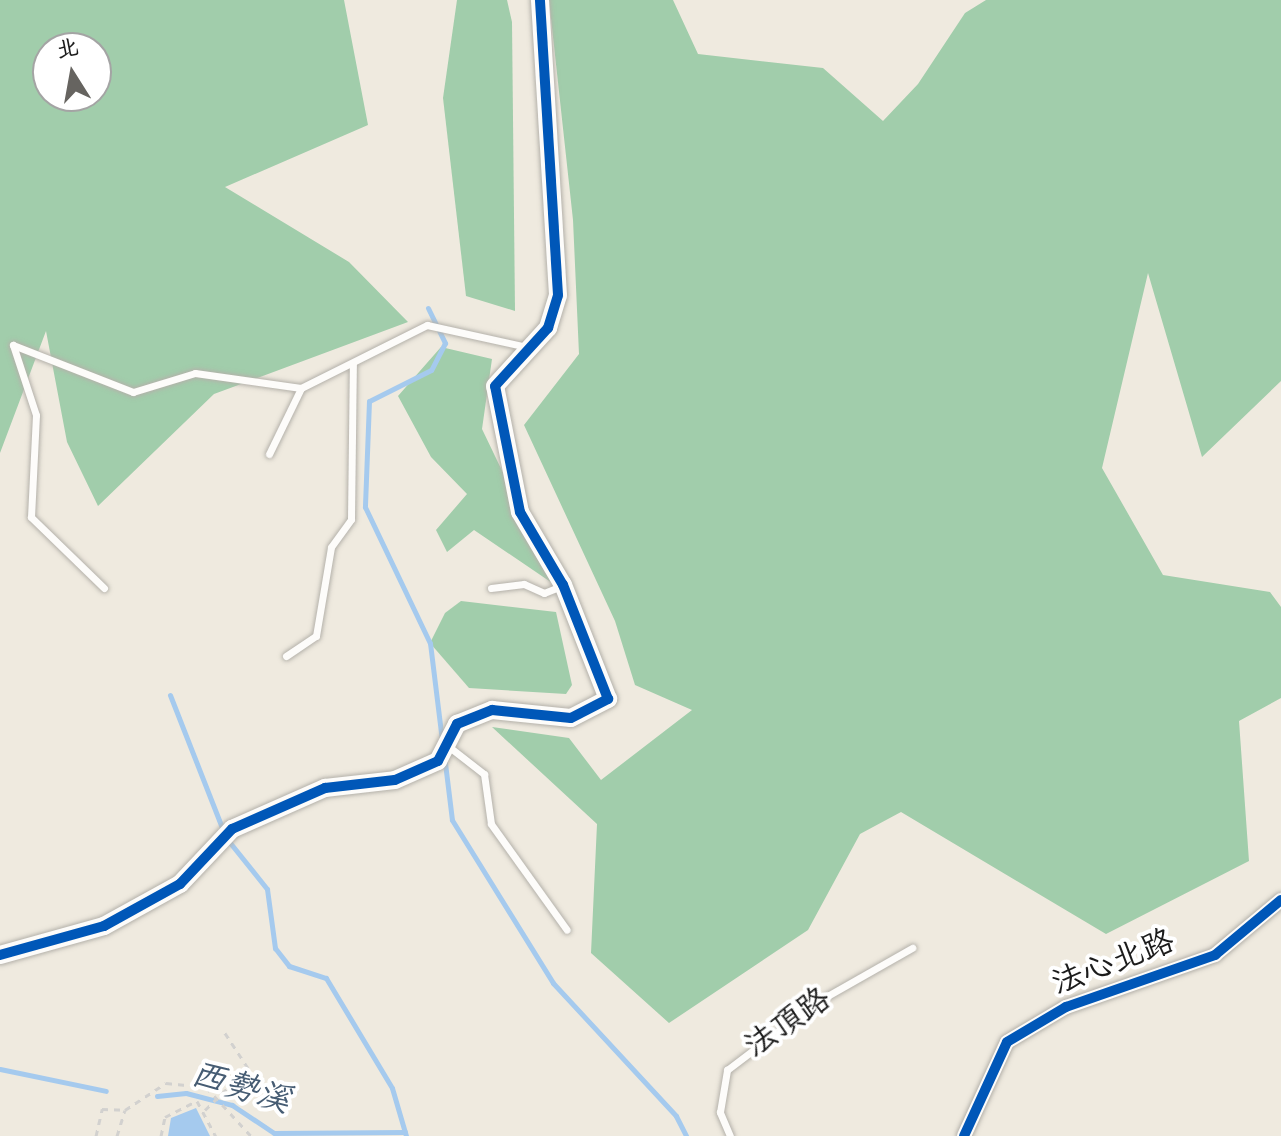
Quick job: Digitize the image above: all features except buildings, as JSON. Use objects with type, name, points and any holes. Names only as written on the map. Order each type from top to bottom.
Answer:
[{"type":"street","points":[[0,955],[104,926],[180,884],[232,829],[325,788],[395,780],[438,761],[457,724],[492,710],[571,718],[608,699],[563,585],[520,512],[495,386],[533,349],[558,295],[540,0]]},
{"type":"street","name":"法心北路","points":[[964,1136],[1007,1042],[1066,1007],[1215,955],[1281,900]]},
{"type":"lane","points":[[104,588],[31,517],[36,415],[13,345],[133,392],[195,373],[301,388],[427,325],[533,349]]},
{"type":"lane","points":[[286,656],[316,636],[331,547],[351,519],[353,363]]},
{"type":"lane","points":[[269,454],[301,388]]},
{"type":"lane","points":[[491,588],[524,584],[544,593],[563,585]]},
{"type":"lane","points":[[447,744],[484,774],[491,824],[567,930]]},
{"type":"lane","name":"法頂路","points":[[730,1136],[720,1112],[727,1070],[815,1003],[912,948]]},
{"type":"path","points":[[205,1110],[248,1068],[223,1030]]},
{"type":"path","points":[[96,1136],[102,1109],[125,1110],[166,1083],[193,1083],[218,1098],[251,1136]]},
{"type":"path","points":[[162,1136],[176,1109],[197,1101],[205,1110],[216,1136]]},
{"type":"path","points":[[117,1136],[125,1110]]},
{"type":"green space","points":[[0,0],[344,0],[368,125],[225,187],[349,262],[408,322],[214,394],[98,506],[67,442],[46,331],[0,453]]},
{"type":"green space","points":[[457,0],[507,0],[512,22],[515,311],[466,296],[443,98]]},
{"type":"green space","points":[[549,0],[673,0],[698,54],[823,68],[883,121],[918,84],[965,13],[986,0],[1281,0],[1281,381],[1202,457],[1148,273],[1102,468],[1163,575],[1270,592],[1281,607],[1281,698],[1239,721],[1249,861],[1106,934],[901,812],[860,834],[808,930],[669,1023],[591,953],[597,824],[492,727],[569,738],[601,780],[692,710],[635,685],[615,621],[524,425],[579,354],[573,220]]},
{"type":"green space","points":[[441,347],[492,359],[482,429],[558,587],[474,530],[447,552],[436,530],[467,494],[431,457],[398,396]]},
{"type":"green space","points":[[461,601],[556,612],[572,685],[566,694],[469,688],[430,643],[445,613]]},
{"type":"water","points":[[196,1108],[210,1136],[168,1136],[171,1118]]},
{"type":"waterway","points":[[428,308],[445,343],[431,370],[369,401],[365,507],[430,643],[442,741]]},
{"type":"waterway","points":[[170,695],[223,830]]},
{"type":"waterway","points":[[445,763],[452,820],[553,983],[676,1116],[686,1136]]},
{"type":"waterway","points":[[227,839],[267,889],[275,948],[289,966],[326,978],[392,1088],[406,1136]]},
{"type":"waterway","name":"西勢溪","points":[[0,1069],[106,1091]]},
{"type":"waterway","name":"西勢溪","points":[[157,1096],[186,1093],[232,1105],[274,1133],[405,1132]]},
{"type":"cycle path","points":[[0,955],[104,926],[180,884],[232,829],[325,788],[395,780],[438,761],[457,724],[492,710],[571,718],[608,699],[563,585],[520,512],[495,386],[548,328],[558,295],[540,0]]},
{"type":"cycle path","points":[[964,1136],[1007,1042],[1066,1007],[1215,955],[1281,900]]}]
